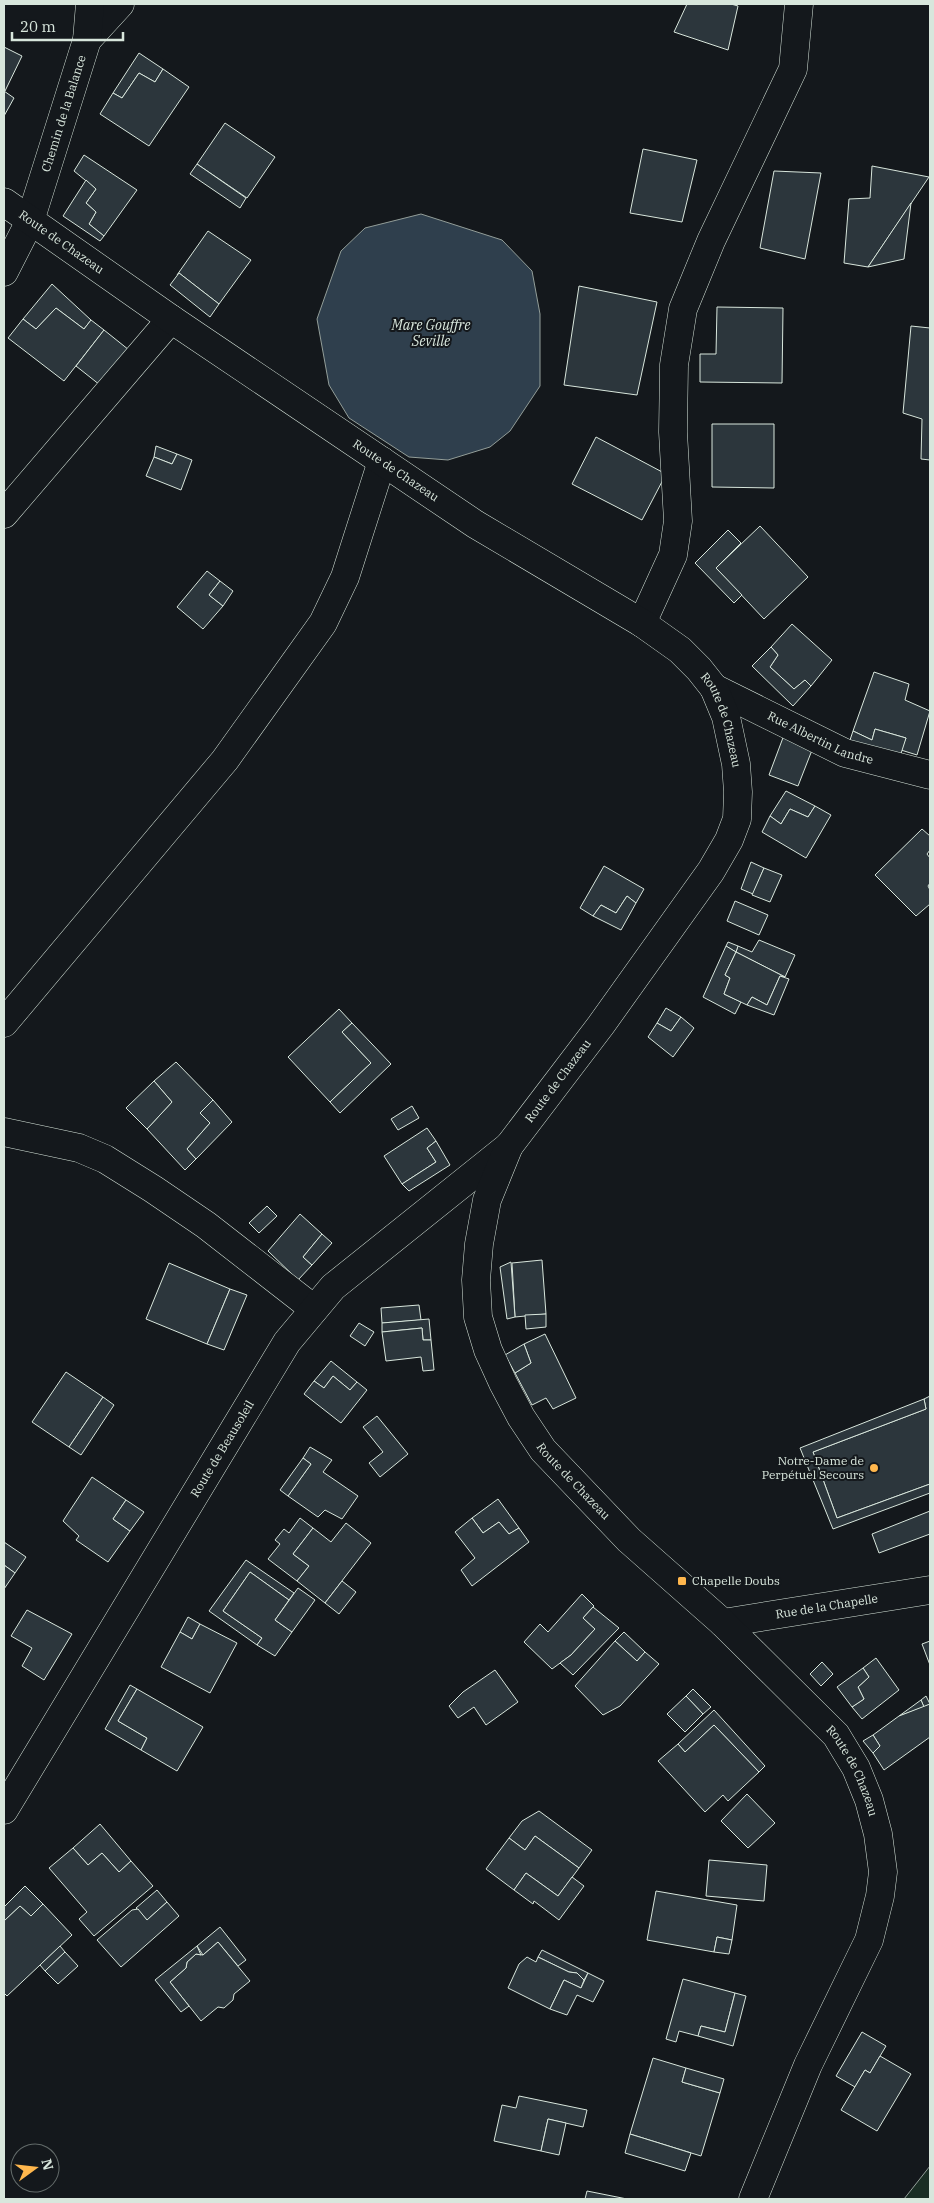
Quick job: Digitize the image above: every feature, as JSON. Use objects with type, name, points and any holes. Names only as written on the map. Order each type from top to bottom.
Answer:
[{"type":"street","name":"Chemin de la Balance","points":[[4,272],[30,221],[87,40],[90,4]]},
{"type":"street","points":[[87,40],[120,4]]},
{"type":"street","points":[[642,623],[673,555],[678,520],[673,432],[674,365],[683,309],[710,242],[792,69],[799,4]]},
{"type":"street","name":"Route de Chazeau","points":[[4,202],[171,319],[475,524],[642,623],[680,650],[714,688],[726,717],[736,764],[738,792],[737,819],[729,840],[711,871],[606,1017],[509,1146],[487,1200],[479,1244],[476,1280],[478,1317],[488,1350],[521,1417],[544,1450],[629,1540],[723,1622],[836,1735],[856,1768],[869,1800],[878,1834],[883,1872],[880,1896],[869,1940],[808,2064],[753,2199]]},
{"type":"street","points":[[4,514],[171,319]]},
{"type":"street","points":[[4,1023],[225,760],[323,623],[345,576],[382,461]]},
{"type":"street","name":"Rue Albertin Landre","points":[[714,688],[845,753],[930,776]]},
{"type":"street","points":[[4,1132],[35,1137],[79,1148],[105,1159],[206,1225],[314,1309]]},
{"type":"street","name":"Route de Beausoleil","points":[[5,1802],[286,1342],[333,1287],[509,1146]]},
{"type":"street","name":"Rue de la Chapelle","points":[[723,1622],[930,1590]]},
{"type":"green space","points":[[930,2166],[930,2199],[904,2199]]},
{"type":"water","name":"Mare Gouffre Seville","points":[[421,214],[502,240],[532,271],[540,314],[540,386],[510,431],[490,447],[448,460],[409,457],[349,418],[329,385],[317,319],[341,251],[365,228]]},
{"type":"building","points":[[687,4],[731,4],[738,6],[728,50],[674,32]]},
{"type":"building","points":[[4,47],[22,56],[5,91],[4,91]]},
{"type":"building","points":[[139,53],[163,69],[155,82],[139,73],[122,98],[113,93]]},
{"type":"building","points":[[163,69],[189,87],[149,146],[100,114],[113,93],[122,98],[139,73],[155,82]]},
{"type":"building","points":[[4,91],[14,98],[4,116]]},
{"type":"building","points":[[225,123],[275,157],[247,198],[197,164]]},
{"type":"building","points":[[643,149],[697,160],[682,222],[630,213]]},
{"type":"building","points":[[84,155],[137,190],[104,236],[89,224],[96,212],[86,203],[96,189],[74,171]]},
{"type":"building","points":[[197,164],[246,198],[240,208],[190,174]]},
{"type":"building","points":[[872,166],[929,177],[868,267],[844,263],[849,199],[870,198]]},
{"type":"building","points":[[774,171],[821,173],[805,259],[760,248]]},
{"type":"building","points":[[86,180],[96,189],[86,203],[96,212],[89,224],[104,236],[100,241],[63,216]]},
{"type":"building","points":[[911,203],[904,259],[868,267]]},
{"type":"building","points":[[208,231],[251,260],[219,304],[179,273],[177,275]]},
{"type":"building","points":[[179,273],[219,304],[210,317],[170,285]]},
{"type":"building","points":[[52,284],[91,320],[84,329],[56,308],[36,329],[23,319]]},
{"type":"building","points":[[579,286],[657,302],[637,395],[564,385]]},
{"type":"building","points":[[717,307],[783,308],[782,383],[700,382],[700,354],[716,354]]},
{"type":"building","points":[[56,308],[84,329],[91,320],[104,330],[64,381],[8,338],[23,319],[36,329]]},
{"type":"building","points":[[911,326],[930,328],[930,460],[921,459],[922,419],[903,413]]},
{"type":"building","points":[[104,330],[129,350],[100,385],[76,366]]},
{"type":"building","points":[[712,424],[774,424],[774,488],[712,487]]},
{"type":"building","points":[[596,437],[666,474],[642,520],[572,484]]},
{"type":"building","points":[[156,446],[177,454],[172,464],[154,457]]},
{"type":"building","points":[[177,454],[192,460],[181,490],[146,476],[154,457],[172,464]]},
{"type":"building","points":[[760,526],[808,577],[764,619],[716,568]]},
{"type":"building","points":[[728,530],[741,543],[716,568],[742,595],[734,603],[695,563]]},
{"type":"building","points":[[207,571],[220,581],[209,595],[223,606],[203,629],[177,607]]},
{"type":"building","points":[[220,581],[233,591],[223,606],[209,595]]},
{"type":"building","points":[[792,624],[832,660],[811,686],[805,680],[794,689],[770,667],[778,655],[771,647]]},
{"type":"building","points":[[771,647],[778,655],[770,667],[794,689],[805,680],[811,686],[793,706],[752,666]]},
{"type":"building","points":[[874,672],[909,684],[905,700],[930,711],[917,755],[901,750],[906,738],[875,729],[872,740],[853,731]]},
{"type":"building","points":[[875,729],[906,738],[898,763],[849,743],[853,731],[872,740]]},
{"type":"building","points":[[784,735],[814,745],[798,786],[769,775]]},
{"type":"building","points":[[786,791],[815,806],[808,817],[790,809],[781,824],[770,816]]},
{"type":"building","points":[[815,806],[831,815],[806,858],[762,832],[770,816],[781,824],[790,809],[808,817]]},
{"type":"building","points":[[922,829],[930,836],[930,850],[927,854],[930,858],[930,883],[928,886],[930,890],[930,904],[916,916],[875,875]]},
{"type":"building","points":[[751,862],[764,868],[753,894],[741,889]]},
{"type":"building","points":[[604,866],[644,889],[636,903],[627,896],[616,913],[601,905],[593,916],[580,908]]},
{"type":"building","points":[[764,868],[782,875],[770,902],[752,895]]},
{"type":"building","points":[[627,896],[636,903],[621,930],[593,916],[601,905],[616,913]]},
{"type":"building","points":[[735,901],[768,915],[759,935],[727,921]]},
{"type":"building","points":[[759,940],[795,955],[785,977],[736,952],[738,946],[752,952]]},
{"type":"building","points":[[728,942],[738,946],[736,952],[726,946]]},
{"type":"building","points":[[726,946],[736,952],[725,975],[730,978],[724,994],[741,1002],[735,1014],[703,997]]},
{"type":"building","points":[[736,952],[785,977],[780,976],[767,1005],[752,997],[747,1005],[724,994],[730,978],[725,975]]},
{"type":"building","points":[[780,976],[789,979],[774,1015],[747,1005],[752,997],[767,1005]]},
{"type":"building","points":[[666,1008],[681,1017],[671,1031],[657,1023]]},
{"type":"building","points":[[339,1009],[352,1023],[342,1032],[371,1063],[330,1102],[288,1057]]},
{"type":"building","points":[[681,1017],[694,1028],[673,1057],[648,1037],[657,1023],[671,1031]]},
{"type":"building","points":[[352,1023],[391,1064],[340,1113],[330,1102],[371,1063],[342,1032]]},
{"type":"building","points":[[176,1062],[213,1100],[200,1113],[210,1123],[187,1149],[196,1159],[185,1170],[147,1129],[172,1102],[154,1081]]},
{"type":"building","points":[[154,1081],[172,1102],[147,1129],[126,1108]]},
{"type":"building","points":[[213,1100],[232,1122],[196,1159],[187,1149],[210,1123],[200,1113]]},
{"type":"building","points":[[412,1106],[419,1118],[398,1130],[391,1119]]},
{"type":"building","points":[[427,1128],[436,1141],[427,1148],[436,1162],[402,1184],[384,1156]]},
{"type":"building","points":[[436,1141],[450,1165],[409,1191],[402,1184],[436,1162],[427,1148]]},
{"type":"building","points":[[267,1206],[277,1216],[259,1233],[249,1223]]},
{"type":"building","points":[[300,1214],[322,1234],[303,1257],[312,1265],[298,1280],[268,1251]]},
{"type":"building","points":[[322,1234],[332,1243],[312,1265],[303,1257]]},
{"type":"building","points":[[542,1260],[546,1314],[515,1317],[512,1263]]},
{"type":"building","points":[[511,1262],[515,1317],[507,1319],[500,1267]]},
{"type":"building","points":[[169,1263],[230,1289],[207,1344],[146,1319]]},
{"type":"building","points":[[230,1289],[247,1295],[224,1350],[207,1344]]},
{"type":"building","points":[[419,1305],[421,1320],[382,1323],[381,1308]]},
{"type":"building","points":[[546,1314],[546,1327],[526,1329],[525,1315]]},
{"type":"building","points":[[429,1319],[431,1340],[423,1340],[422,1328],[382,1332],[382,1323]]},
{"type":"building","points":[[359,1323],[374,1332],[365,1346],[350,1336]]},
{"type":"building","points":[[422,1328],[423,1340],[431,1340],[434,1370],[423,1371],[421,1357],[386,1361],[382,1332]]},
{"type":"building","points":[[545,1334],[576,1398],[553,1409],[546,1398],[532,1405],[515,1373],[531,1363],[524,1344]]},
{"type":"building","points":[[524,1344],[531,1363],[515,1373],[505,1355]]},
{"type":"building","points":[[331,1361],[357,1382],[350,1390],[333,1376],[324,1388],[314,1381]]},
{"type":"building","points":[[66,1372],[103,1397],[69,1447],[32,1422]]},
{"type":"building","points":[[333,1376],[350,1390],[357,1382],[367,1390],[341,1423],[304,1394],[314,1381],[324,1388]]},
{"type":"building","name":"Notre-Dame de Perpétuel Secours","points":[[930,1396],[930,1484],[837,1518],[813,1452],[926,1409],[924,1399]]},
{"type":"building","points":[[103,1397],[114,1405],[81,1455],[69,1447]]},
{"type":"building","points":[[924,1399],[926,1409],[813,1452],[837,1518],[930,1484],[930,1493],[833,1529],[800,1448]]},
{"type":"building","points":[[377,1416],[408,1454],[380,1477],[369,1463],[383,1452],[363,1427]]},
{"type":"building","points":[[310,1447],[332,1460],[323,1472],[358,1496],[342,1519],[325,1510],[318,1517],[288,1496],[311,1464],[303,1458]]},
{"type":"building","points":[[303,1458],[311,1464],[288,1496],[280,1490]]},
{"type":"building","points":[[92,1477],[126,1500],[113,1519],[130,1531],[108,1562],[76,1540],[79,1536],[63,1521]]},
{"type":"building","points":[[498,1499],[519,1528],[509,1534],[499,1522],[483,1533],[472,1518]]},
{"type":"building","points":[[126,1500],[144,1512],[130,1531],[113,1519]]},
{"type":"building","points":[[930,1511],[930,1534],[879,1553],[872,1534]]},
{"type":"building","points":[[300,1518],[313,1528],[293,1554],[309,1566],[297,1581],[268,1559],[280,1544],[275,1540],[284,1529],[289,1533]]},
{"type":"building","points":[[472,1518],[483,1533],[499,1522],[509,1534],[519,1528],[529,1542],[472,1586],[461,1570],[475,1558],[455,1532]]},
{"type":"building","points":[[346,1523],[371,1543],[325,1603],[297,1581],[309,1566],[293,1554],[313,1528],[331,1542]]},
{"type":"building","points":[[4,1542],[26,1557],[15,1573],[4,1565]]},
{"type":"building","points":[[246,1560],[294,1593],[289,1600],[250,1572],[223,1611],[262,1638],[257,1645],[209,1611]]},
{"type":"building","points":[[4,1565],[15,1573],[4,1589]]},
{"type":"building","points":[[250,1572],[289,1600],[275,1620],[292,1632],[275,1656],[257,1645],[262,1638],[223,1611]]},
{"type":"building","points":[[342,1581],[356,1592],[339,1614],[325,1603]]},
{"type":"building","points":[[298,1588],[315,1600],[292,1632],[275,1620]]},
{"type":"building","points":[[582,1594],[594,1606],[583,1618],[595,1629],[571,1655],[552,1669],[524,1642],[540,1624],[548,1632]]},
{"type":"building","points":[[593,1607],[619,1628],[573,1675],[560,1663],[571,1655],[595,1629],[583,1618]]},
{"type":"building","points":[[27,1610],[72,1634],[44,1680],[22,1666],[32,1648],[11,1636]]},
{"type":"building","points":[[188,1617],[200,1624],[192,1639],[180,1632]]},
{"type":"building","points":[[200,1624],[237,1643],[210,1693],[161,1667],[180,1632],[192,1639]]},
{"type":"building","points":[[624,1632],[645,1652],[637,1661],[615,1641]]},
{"type":"building","points":[[615,1641],[637,1661],[645,1652],[659,1664],[620,1706],[603,1715],[575,1686]]},
{"type":"building","points":[[930,1641],[930,1665],[922,1644]]},
{"type":"building","points":[[876,1658],[899,1690],[862,1719],[852,1707],[864,1699],[858,1687],[869,1677],[863,1668]]},
{"type":"building","points":[[822,1662],[833,1674],[821,1686],[810,1674]]},
{"type":"building","points":[[863,1668],[869,1677],[858,1687],[864,1699],[852,1707],[837,1687]]},
{"type":"building","points":[[495,1670],[518,1702],[486,1725],[474,1707],[458,1718],[449,1706],[463,1692]]},
{"type":"building","points":[[130,1685],[137,1689],[118,1721],[147,1738],[141,1750],[105,1729]]},
{"type":"building","points":[[137,1689],[203,1727],[177,1771],[141,1750],[147,1738],[118,1721]]},
{"type":"building","points":[[693,1689],[711,1707],[703,1714],[686,1696]]},
{"type":"building","points":[[686,1696],[703,1714],[685,1732],[667,1714]]},
{"type":"building","points":[[926,1696],[930,1704],[924,1707],[921,1700]]},
{"type":"building","points":[[921,1700],[924,1707],[899,1716]]},
{"type":"building","points":[[930,1704],[930,1737],[884,1770],[873,1753],[880,1746],[873,1735],[899,1716]]},
{"type":"building","points":[[714,1710],[765,1766],[759,1772],[714,1725],[685,1752],[678,1744]]},
{"type":"building","points":[[714,1725],[759,1772],[728,1801],[723,1795],[705,1812],[658,1761],[678,1744],[685,1752]]},
{"type":"building","points":[[873,1735],[880,1746],[873,1753],[863,1741]]},
{"type":"building","points":[[747,1794],[775,1823],[748,1848],[721,1821]]},
{"type":"building","points":[[539,1811],[592,1850],[579,1868],[535,1836],[525,1850],[509,1838],[522,1821]]},
{"type":"building","points":[[100,1824],[131,1861],[119,1872],[102,1853],[88,1865],[73,1848]]},
{"type":"building","points":[[535,1836],[579,1868],[558,1896],[526,1873],[514,1890],[486,1869],[509,1838],[525,1850]]},
{"type":"building","points":[[73,1848],[88,1865],[102,1853],[119,1872],[131,1861],[153,1886],[94,1936],[79,1919],[87,1912],[49,1868]]},
{"type":"building","points":[[709,1860],[767,1865],[764,1901],[706,1896]]},
{"type":"building","points":[[526,1873],[558,1896],[572,1877],[584,1886],[559,1920],[534,1901],[533,1904],[514,1890]]},
{"type":"building","points":[[25,1886],[43,1904],[31,1916],[20,1906],[4,1921],[4,1907]]},
{"type":"building","points":[[157,1890],[167,1902],[147,1920],[136,1908]]},
{"type":"building","points":[[656,1891],[737,1905],[732,1940],[717,1937],[714,1952],[647,1940]]},
{"type":"building","points":[[167,1902],[179,1916],[121,1967],[97,1940],[132,1910],[138,1909],[147,1920]]},
{"type":"building","points":[[43,1904],[72,1935],[7,1996],[4,1993],[4,1921],[20,1906],[31,1916]]},
{"type":"building","points":[[220,1927],[246,1960],[238,1966],[218,1942],[203,1955],[197,1946]]},
{"type":"building","points":[[717,1937],[732,1940],[729,1954],[714,1952]]},
{"type":"building","points":[[218,1942],[250,1981],[234,1994],[233,2000],[224,2008],[218,2007],[201,2021],[170,1982],[186,1968],[187,1962],[196,1954],[203,1955]]},
{"type":"building","points":[[60,1946],[65,1952],[45,1971],[40,1965]]},
{"type":"building","points":[[197,1946],[201,1955],[196,1954],[187,1962],[186,1968],[170,1982],[189,2006],[181,2012],[155,1980]]},
{"type":"building","points":[[542,1950],[588,1973],[584,1980],[577,1973],[569,1972],[538,1957]]},
{"type":"building","points":[[65,1952],[78,1966],[58,1984],[45,1971]]},
{"type":"building","points":[[527,1957],[536,1962],[538,1957],[569,1972],[577,1973],[584,1980],[581,1988],[564,1980],[550,2009],[508,1988],[519,1964]]},
{"type":"building","points":[[588,1973],[604,1981],[593,2002],[577,1995],[567,2015],[550,2009],[564,1980],[581,1988]]},
{"type":"building","points":[[683,1979],[735,1993],[725,2032],[701,2026],[698,2036],[679,2031],[676,2042],[666,2039]]},
{"type":"building","points":[[735,1993],[746,1996],[733,2046],[698,2036],[701,2026],[725,2032]]},
{"type":"building","points":[[862,2032],[886,2046],[870,2073],[865,2070],[855,2087],[836,2076]]},
{"type":"building","points":[[880,2056],[911,2074],[877,2131],[841,2110],[865,2070],[870,2073]]},
{"type":"building","points":[[653,2058],[686,2068],[682,2082],[720,2093],[701,2156],[630,2134]]},
{"type":"building","points":[[686,2068],[724,2079],[720,2093],[682,2082]]},
{"type":"building","points":[[519,2096],[587,2110],[583,2127],[548,2119],[541,2151],[494,2141],[502,2105],[516,2108]]},
{"type":"building","points":[[548,2119],[566,2123],[559,2155],[541,2151]]},
{"type":"building","points":[[630,2134],[691,2153],[685,2171],[625,2153]]},
{"type":"building","points":[[587,2191],[627,2199],[585,2199]]},
{"type":"place","name":"Notre-Dame de Perpétuel Secours","points":[[874,1468]]},
{"type":"place","name":"Chapelle Doubs","points":[[682,1581]]}]
